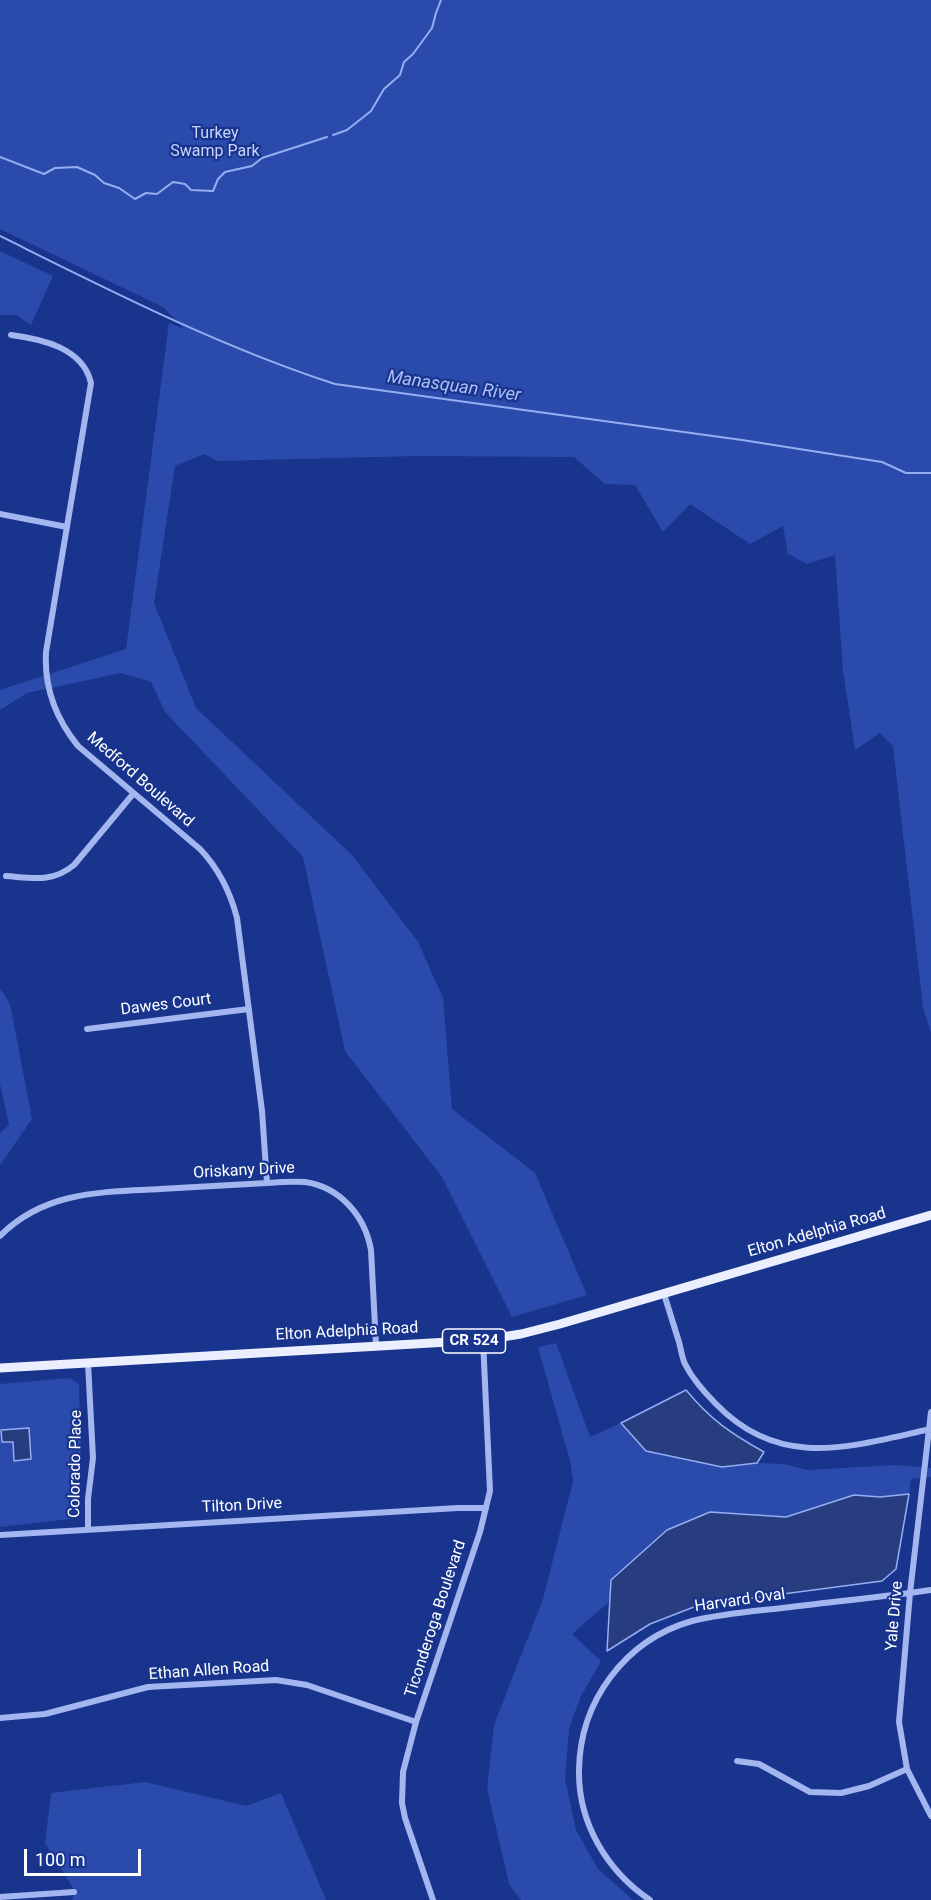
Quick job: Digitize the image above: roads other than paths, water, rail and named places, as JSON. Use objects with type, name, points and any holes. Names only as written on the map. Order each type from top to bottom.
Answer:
[{"type":"main road","name":"Elton Adelphia Road","points":[[0,1368],[376,1345],[483,1341],[521,1335],[931,1215]]},
{"type":"street","name":"Medford Boulevard","points":[[11,335],[38,339],[75,356],[89,373],[91,391],[46,652],[47,680],[58,716],[70,737],[89,757],[200,849],[214,864],[232,899],[237,918],[262,1111],[267,1183]]},
{"type":"street","points":[[0,514],[67,527]]},
{"type":"street","points":[[6,876],[48,878],[67,871],[133,794]]},
{"type":"street","name":"Dawes Court","points":[[87,1029],[249,1009]]},
{"type":"street","name":"Oriskany Drive","points":[[0,1236],[23,1217],[42,1207],[77,1195],[297,1181],[325,1188],[346,1202],[361,1220],[367,1235],[376,1345]]},
{"type":"street","points":[[664,1294],[685,1365],[706,1394],[728,1416],[760,1436],[785,1445],[810,1449],[853,1446],[930,1429]]},
{"type":"street","name":"Ticonderoga Boulevard","points":[[433,1900],[405,1818],[402,1803],[402,1772],[490,1491],[483,1341]]},
{"type":"street","name":"Colorado Place","points":[[88,1363],[93,1458],[88,1499],[88,1529]]},
{"type":"street","name":"Yale Drive","points":[[931,1412],[910,1593],[899,1722],[907,1769],[931,1816]]},
{"type":"street","name":"Tilton Drive","points":[[0,1535],[486,1508]]},
{"type":"street","name":"Harvard Oval","points":[[650,1900],[623,1879],[603,1853],[589,1825],[581,1792],[579,1761],[585,1728],[597,1696],[616,1670],[641,1645],[690,1622],[731,1614],[931,1590]]},
{"type":"street","name":"Ethan Allen Road","points":[[0,1718],[45,1714],[148,1687],[276,1680],[307,1685],[416,1722]]},
{"type":"street","points":[[737,1761],[759,1764],[810,1792],[841,1793],[869,1786],[907,1769]]},
{"type":"street","points":[[0,1897],[74,1892]]},
{"type":"waterway","points":[[333,135],[347,130],[371,111],[384,89],[400,75],[404,62],[413,54],[432,28],[441,0]]},
{"type":"waterway","points":[[0,157],[44,174],[55,168],[77,167],[95,175],[104,183],[119,188],[135,199],[146,193],[157,194],[173,182],[185,184],[191,190],[213,191],[218,179],[225,172],[252,166],[262,158],[327,137]]},
{"type":"waterway","name":"Manasquan River","points":[[0,236],[206,335],[335,384],[742,440],[882,462],[906,473],[931,473]]},
{"type":"park label","name":"Turkey Swamp Park","points":[[215,143]]}]
